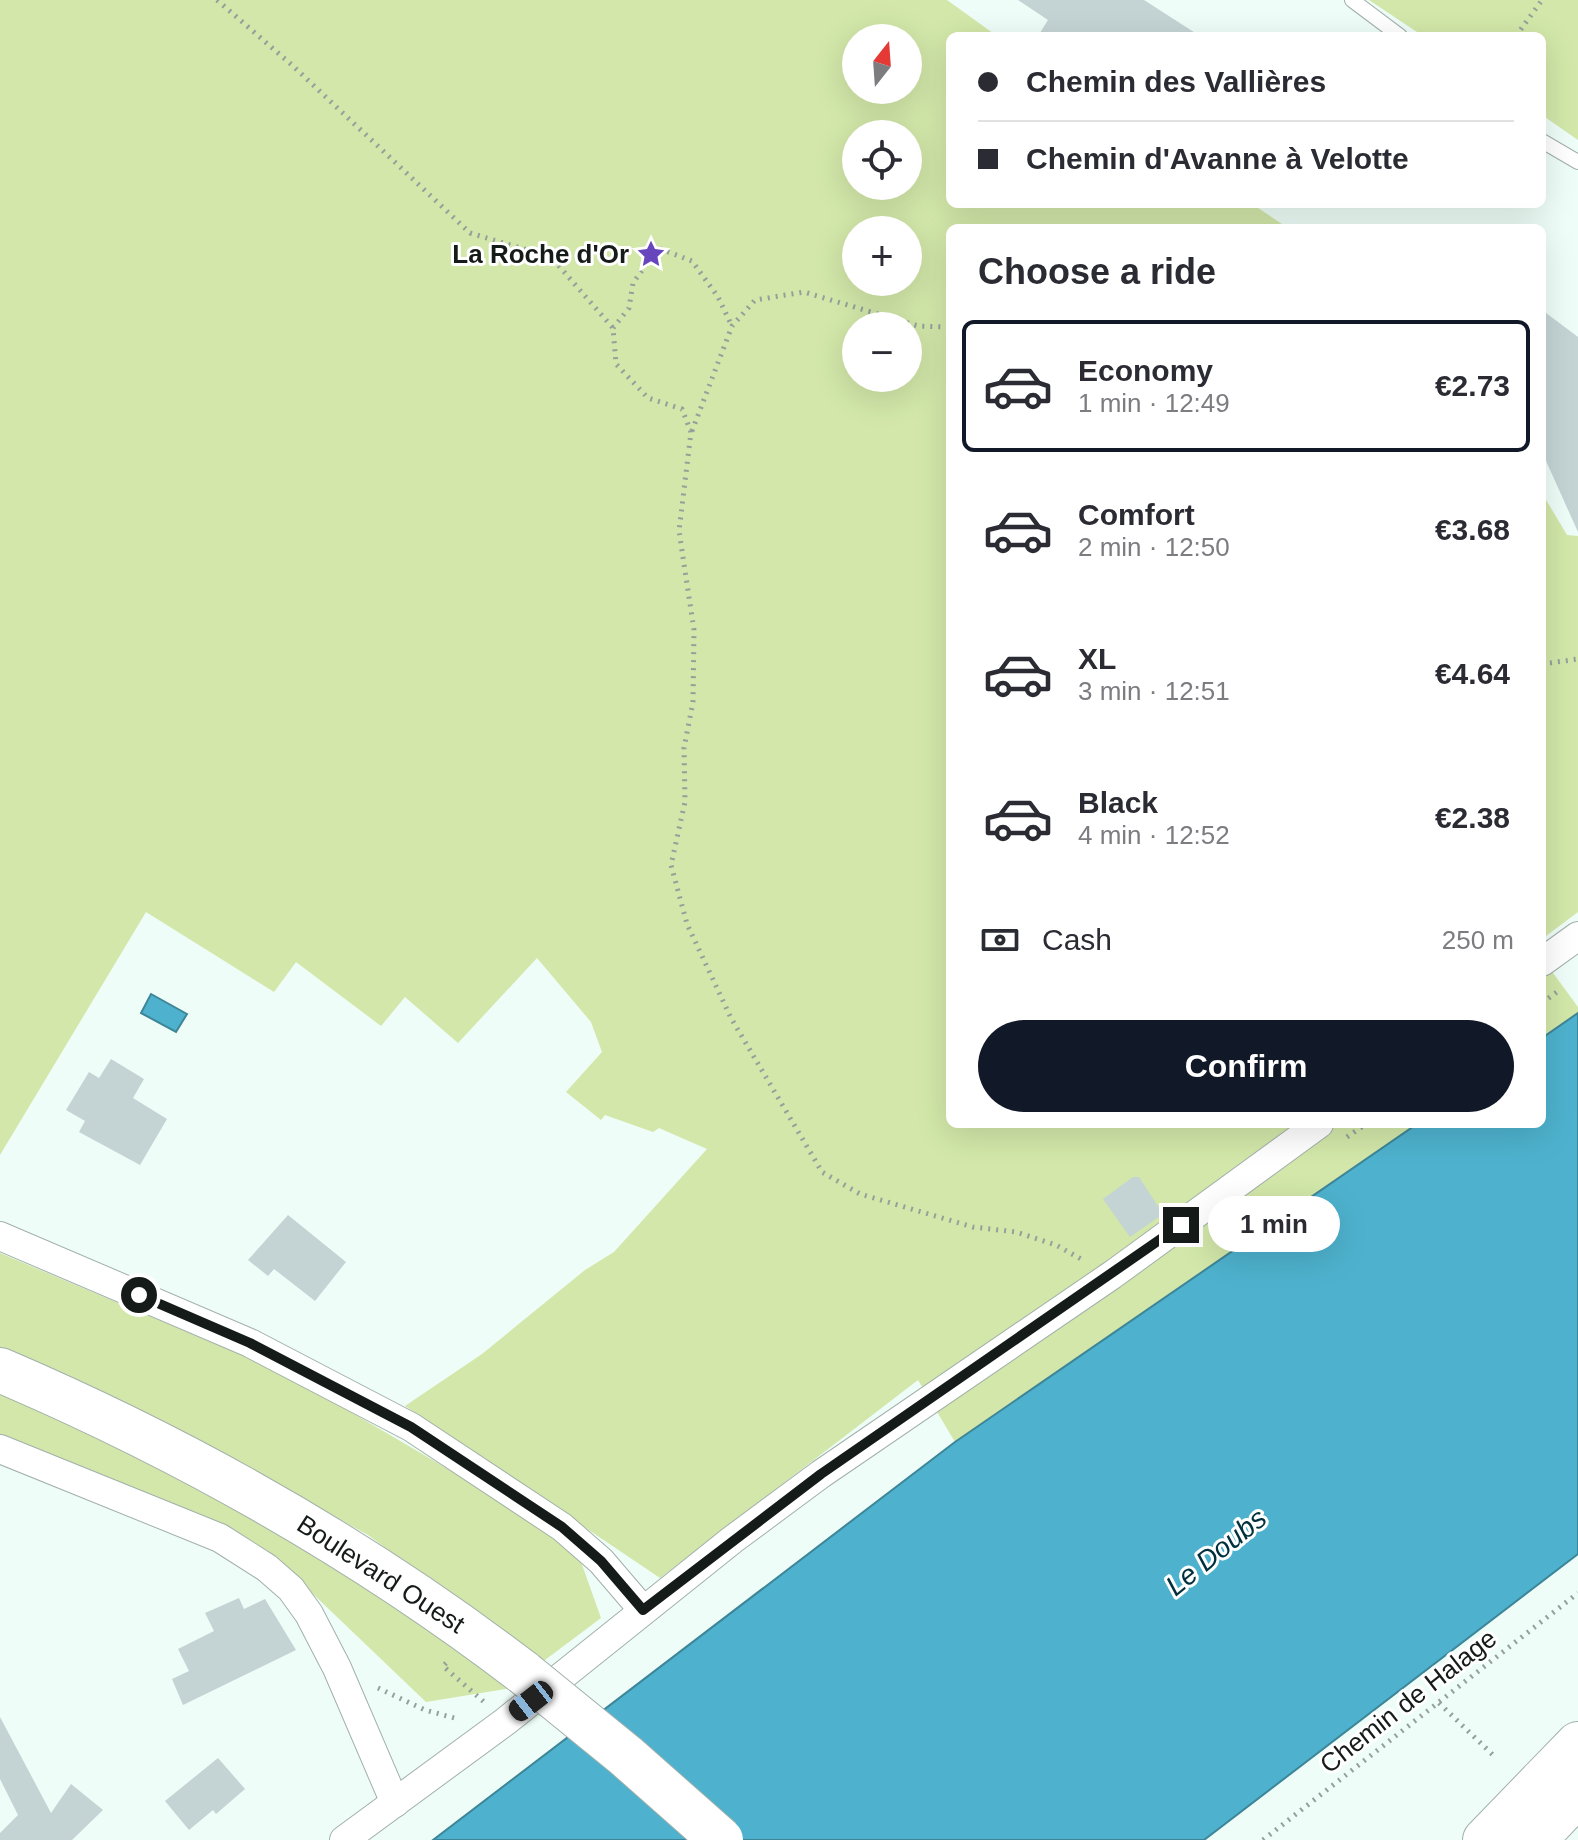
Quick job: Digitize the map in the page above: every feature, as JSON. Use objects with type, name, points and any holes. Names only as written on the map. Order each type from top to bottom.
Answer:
[{"type":"main road","name":"Boulevard Ouest","points":[[0,1370],[139,1434],[264,1500],[397,1580],[524,1673],[626,1756],[721,1840]]},
{"type":"main road","points":[[1485,1840],[1578,1744]]},
{"type":"main road","points":[[1534,1840],[1578,1794]]},
{"type":"street","points":[[1546,959],[1578,936]]},
{"type":"street","points":[[344,1840],[506,1721],[643,1610],[821,1474],[1112,1275],[1314,1128]]},
{"type":"street","points":[[0,1236],[250,1343],[411,1427],[562,1527],[601,1561],[643,1610]]},
{"type":"street","points":[[0,1449],[220,1538],[244,1551],[291,1589],[309,1614],[337,1668],[395,1803]]},
{"type":"lane","points":[[1352,0],[1395,32]]},
{"type":"lane","points":[[1546,143],[1578,162]]},
{"type":"path","points":[[217,0],[293,66],[470,233],[551,257],[613,328],[616,364],[648,398],[682,409],[691,432]]},
{"type":"path","points":[[1519,32],[1542,0]]},
{"type":"path","points":[[613,328],[629,308],[633,283],[658,248],[692,261],[718,297],[732,326]]},
{"type":"path","points":[[946,327],[918,326],[804,292],[755,300],[732,326],[691,432],[679,531],[694,630],[693,702],[684,748],[685,802],[671,865],[687,924],[731,1018],[822,1172],[860,1194],[973,1227],[1016,1232],[1056,1245],[1112,1275]]},
{"type":"path","points":[[1546,663],[1578,659]]},
{"type":"path","name":"Chemin de Halage","points":[[1263,1840],[1578,1593]]},
{"type":"path","points":[[449,1660],[443,1666],[506,1721]]},
{"type":"path","points":[[337,1668],[425,1710],[469,1723],[506,1721]]},
{"type":"path","points":[[1439,1703],[1494,1756]]},
{"type":"green space","points":[[0,0],[947,0],[991,32],[946,32],[946,208],[1258,208],[1282,224],[946,224],[946,1128],[1411,1128],[955,1442],[918,1380],[660,1578],[405,1406],[482,1354],[585,1270],[614,1252],[707,1149],[659,1128],[653,1132],[605,1115],[601,1120],[566,1092],[602,1052],[591,1022],[537,958],[458,1043],[405,997],[381,1026],[296,962],[274,992],[146,912],[0,1155]]},
{"type":"green space","points":[[1369,0],[1578,0],[1578,140],[1546,118],[1546,32],[1417,32]]},
{"type":"green space","points":[[1546,500],[1567,535],[1578,536],[1578,912],[1546,936]]},
{"type":"green space","points":[[1546,963],[1578,1007],[1578,1013],[1546,1035]]},
{"type":"green space","points":[[0,1253],[284,1373],[501,1500],[580,1559],[601,1618],[541,1663],[368,1535],[180,1431],[0,1347]]},
{"type":"green space","points":[[0,1394],[106,1440],[327,1558],[511,1688],[426,1702],[267,1550],[162,1503],[0,1438]]},
{"type":"water","points":[[151,994],[187,1014],[176,1032],[141,1013]]},
{"type":"water","name":"Le Doubs","points":[[1578,1013],[1578,1554],[1204,1840],[433,1840],[955,1442],[1411,1128],[1546,1128],[1546,1035]]},
{"type":"building","points":[[1018,0],[1144,0],[1194,32],[1040,32],[1048,20]]},
{"type":"building","points":[[1546,313],[1578,337],[1578,532],[1546,461]]},
{"type":"building","points":[[111,1059],[144,1079],[133,1098],[167,1119],[140,1165],[79,1132],[85,1121],[66,1110],[89,1072],[99,1078]]},
{"type":"building","points":[[1133,1177],[1139,1177],[1163,1214],[1130,1237],[1103,1199]]},
{"type":"building","points":[[288,1215],[346,1262],[315,1301],[274,1269],[268,1276],[248,1260]]},
{"type":"building","points":[[239,1598],[244,1609],[265,1599],[296,1650],[183,1705],[172,1679],[189,1671],[178,1649],[214,1631],[205,1613]]},
{"type":"building","points":[[0,1717],[51,1813],[71,1784],[103,1810],[72,1840],[0,1840],[0,1833],[18,1815],[0,1779]]},
{"type":"building","points":[[218,1758],[245,1789],[216,1814],[213,1810],[189,1830],[165,1801]]},
{"type":"place","name":"La Roche d'Or","points":[[651,254]]},
{"type":"route","points":[[139,1295],[250,1343],[411,1427],[562,1527],[601,1561],[643,1610],[821,1474],[1181,1225]]}]
